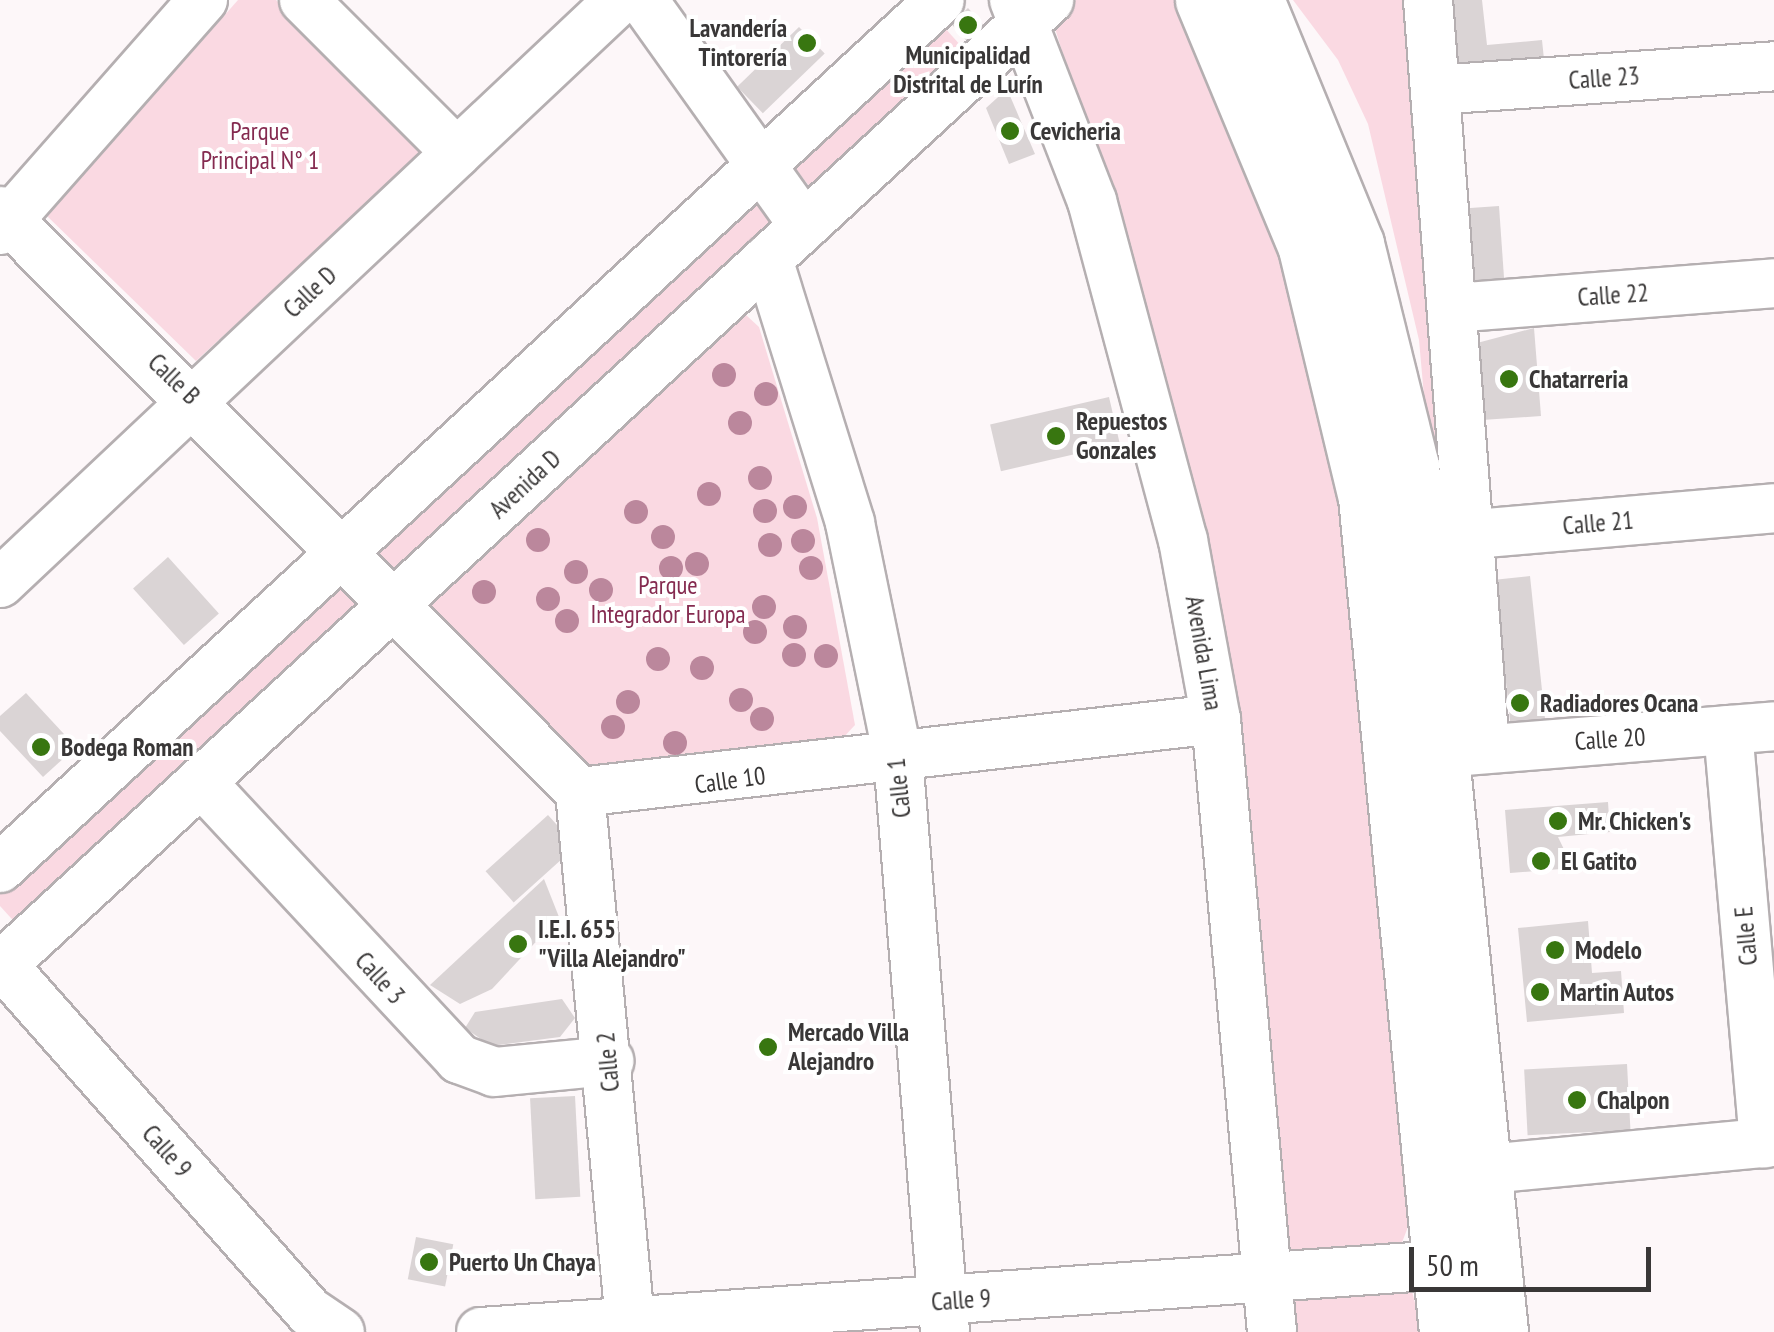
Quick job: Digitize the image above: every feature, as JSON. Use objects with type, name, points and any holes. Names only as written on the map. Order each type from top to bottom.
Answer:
[{"type":"main road","points":[[1203,0],[1290,200],[1351,417],[1389,672],[1447,1332]]},
{"type":"main road","points":[[1256,0],[1356,244],[1397,394],[1446,536],[1466,751],[1487,1168],[1500,1332]]},
{"type":"street","points":[[3,220],[202,0]]},
{"type":"street","points":[[304,0],[457,153]]},
{"type":"street","name":"Calle D","points":[[0,583],[620,0]]},
{"type":"street","points":[[643,0],[804,226]]},
{"type":"street","points":[[0,868],[940,0]]},
{"type":"street","points":[[1428,0],[1452,308],[1446,536]]},
{"type":"street","name":"Avenida D","points":[[1,965],[804,226],[1030,7]]},
{"type":"street","name":"Avenida Lima","points":[[1030,7],[1142,366],[1216,719],[1272,1332]]},
{"type":"street","name":"Calle 23","points":[[1435,90],[1774,66]]},
{"type":"street","name":"Calle B","points":[[3,220],[195,400],[344,551]]},
{"type":"street","name":"Calle 1","points":[[768,259],[850,522],[898,758],[944,1317]]},
{"type":"street","name":"Calle 22","points":[[1452,308],[1774,283]]},
{"type":"street","name":"Calle 21","points":[[1446,536],[1774,508]]},
{"type":"street","points":[[344,551],[580,792]]},
{"type":"street","name":"Calle 10","points":[[580,792],[1216,719]]},
{"type":"street","name":"Calle 20","points":[[1466,751],[1751,728]]},
{"type":"street","name":"Calle E","points":[[1751,728],[1769,1142]]},
{"type":"street","name":"Calle 3","points":[[201,782],[459,1059],[494,1072],[609,1061]]},
{"type":"street","name":"Calle 2","points":[[580,792],[609,1061],[631,1329]]},
{"type":"street","name":"Calle 9","points":[[1,965],[310,1312],[340,1332]]},
{"type":"street","points":[[1487,1168],[1769,1142]]},
{"type":"street","name":"Calle 9","points":[[481,1332],[944,1317],[1267,1278],[1441,1264]]},
{"type":"green space","name":"Parque Principal N° 1","points":[[238,0],[276,0],[424,151],[196,361],[47,216]]},
{"type":"green space","points":[[1076,0],[1185,0],[1240,122],[1333,424],[1411,1219],[1401,1245],[1287,1251],[1214,589],[1186,456],[1054,25]]},
{"type":"green space","points":[[1293,0],[1410,0],[1454,517],[1435,519],[1419,340],[1368,124],[1338,60]]},
{"type":"green space","points":[[944,27],[962,47],[810,187],[790,162]]},
{"type":"green space","points":[[759,189],[773,229],[399,590],[369,556]]},
{"type":"green space","name":"Parque Integrador Europa","points":[[746,315],[759,327],[817,518],[855,725],[841,740],[580,766],[429,606]]},
{"type":"green space","points":[[345,579],[375,611],[21,929],[0,906],[0,890]]},
{"type":"green space","points":[[1411,1287],[1422,1332],[1288,1332],[1294,1296]]},
{"type":"building","points":[[1446,0],[1482,0],[1487,45],[1542,40],[1545,69],[1453,78]]},
{"type":"building","name":"Municipalidad Distrital de Lurín","points":[[968,8],[985,27],[968,42],[951,23]]},
{"type":"building","points":[[799,27],[825,54],[763,113],[737,87]]},
{"type":"building","name":"Cevicheria","points":[[1007,89],[1035,154],[1009,164],[986,108]]},
{"type":"building","points":[[1499,206],[1505,287],[1469,289],[1463,209]]},
{"type":"building","name":"Chatarreria","points":[[1534,328],[1541,416],[1482,420],[1477,343]]},
{"type":"building","name":"Repuestos Gonzales","points":[[1109,397],[1120,444],[1001,471],[990,424]]},
{"type":"building","points":[[168,557],[219,613],[184,645],[133,588]]},
{"type":"building","points":[[1530,576],[1546,729],[1511,733],[1495,580]]},
{"type":"building","points":[[26,693],[76,747],[43,777],[0,731],[0,716]]},
{"type":"building","name":"Mr. Chicken's","points":[[1608,802],[1610,832],[1558,837],[1573,868],[1510,873],[1505,810]]},
{"type":"building","points":[[548,815],[576,846],[514,902],[486,871]]},
{"type":"building","points":[[544,879],[559,917],[492,989],[460,1004],[430,985]]},
{"type":"building","points":[[1588,921],[1592,973],[1621,971],[1624,1013],[1527,1022],[1518,928]]},
{"type":"building","points":[[562,999],[575,1018],[560,1037],[491,1046],[465,1028],[475,1012]]},
{"type":"building","name":"Chalpon","points":[[1627,1064],[1630,1130],[1528,1135],[1524,1069]]},
{"type":"building","points":[[575,1096],[580,1197],[535,1199],[530,1098]]},
{"type":"building","name":"Puerto Un Chaya","points":[[416,1237],[453,1244],[445,1286],[408,1279]]},
{"type":"place","name":"Municipalidad Distrital de Lurín","points":[[968,25]]},
{"type":"place","name":"Lavandería Tintorería","points":[[807,43]]},
{"type":"place","name":"Cevicheria","points":[[1010,131]]},
{"type":"place","name":"Chatarreria","points":[[1509,379]]},
{"type":"place","name":"Repuestos Gonzales","points":[[1056,436]]},
{"type":"place","name":"Radiadores Ocana","points":[[1520,703]]},
{"type":"place","name":"Bodega Roman","points":[[41,747]]},
{"type":"place","name":"Mr. Chicken's","points":[[1558,821]]},
{"type":"place","name":"El Gatito","points":[[1541,861]]},
{"type":"place","name":"I.E.I. 655 \"Villa Alejandro\"","points":[[518,944]]},
{"type":"place","name":"Modelo","points":[[1555,950]]},
{"type":"place","name":"Martin Autos","points":[[1540,992]]},
{"type":"place","name":"Mercado Villa Alejandro","points":[[768,1047]]},
{"type":"place","name":"Chalpon","points":[[1577,1100]]},
{"type":"place","name":"Puerto Un Chaya","points":[[429,1262]]}]
